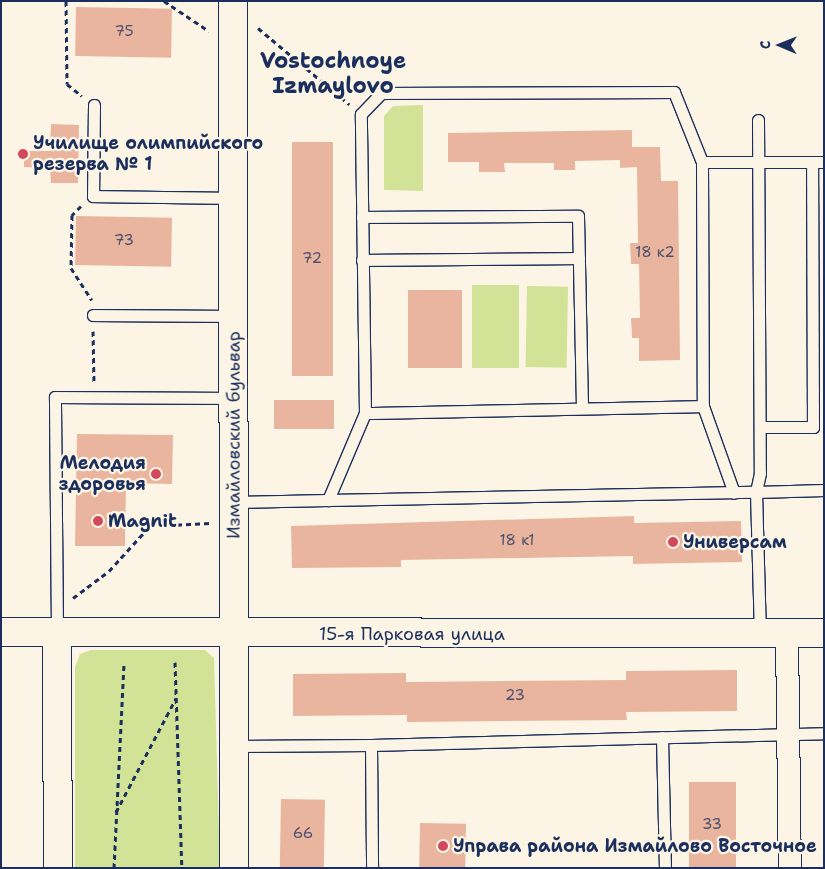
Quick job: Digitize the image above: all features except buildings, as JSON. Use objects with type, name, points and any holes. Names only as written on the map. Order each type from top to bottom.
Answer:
[{"type":"street","name":"Измайловский бульвар","points":[[233,1],[234,868]]},
{"type":"street","name":"15-я Парковая улица","points":[[1,632],[57,622],[234,634],[824,633]]},
{"type":"street","points":[[57,622],[58,868]]},
{"type":"street","points":[[787,634],[790,868]]},
{"type":"lane","points":[[328,500],[365,413],[361,114],[381,93],[674,92],[702,162],[704,406],[734,493]]},
{"type":"lane","points":[[94,105],[93,196],[233,198]]},
{"type":"lane","points":[[758,120],[760,427],[756,492],[760,634]]},
{"type":"lane","points":[[702,162],[818,162],[814,427],[760,427]]},
{"type":"lane","points":[[362,217],[578,216],[582,407]]},
{"type":"lane","points":[[362,260],[578,258]]},
{"type":"lane","points":[[93,315],[234,316]]},
{"type":"lane","points":[[57,622],[55,397],[234,398]]},
{"type":"lane","points":[[365,413],[582,407],[704,406]]},
{"type":"lane","points":[[235,502],[824,490]]},
{"type":"lane","points":[[234,746],[371,745],[824,733]]},
{"type":"lane","points":[[662,737],[665,868]]},
{"type":"lane","points":[[371,745],[372,868]]},
{"type":"path","points":[[66,1],[66,84],[94,105]]},
{"type":"path","points":[[164,1],[214,34]]},
{"type":"path","points":[[256,27],[361,114]]},
{"type":"path","points":[[93,196],[72,215],[71,268],[93,301],[95,397]]},
{"type":"path","points":[[57,622],[110,571],[150,526],[215,522]]},
{"type":"path","points":[[114,868],[114,815],[124,662]]},
{"type":"path","points":[[175,662],[182,868]]},
{"type":"path","points":[[114,815],[176,698]]},
{"type":"green space","points":[[423,105],[423,191],[384,190],[384,116],[393,106]]},
{"type":"green space","points":[[472,285],[519,285],[519,368],[472,368]]},
{"type":"green space","points":[[527,286],[568,287],[567,368],[526,367]]},
{"type":"green space","points":[[91,650],[205,650],[214,658],[220,868],[75,868],[75,667],[80,654]]},
{"type":"place","name":"Училище олимпийского резерва № 1","points":[[23,154]]},
{"type":"place","name":"Мелодия здоровья","points":[[156,474]]},
{"type":"place","name":"Magnit","points":[[98,521]]},
{"type":"place","name":"Универсам","points":[[673,542]]},
{"type":"place","name":"Управа района Измайлово Восточное","points":[[443,846]]},
{"type":"district","name":"Vostochnoye Izmaylovo","points":[[333,72]]}]
